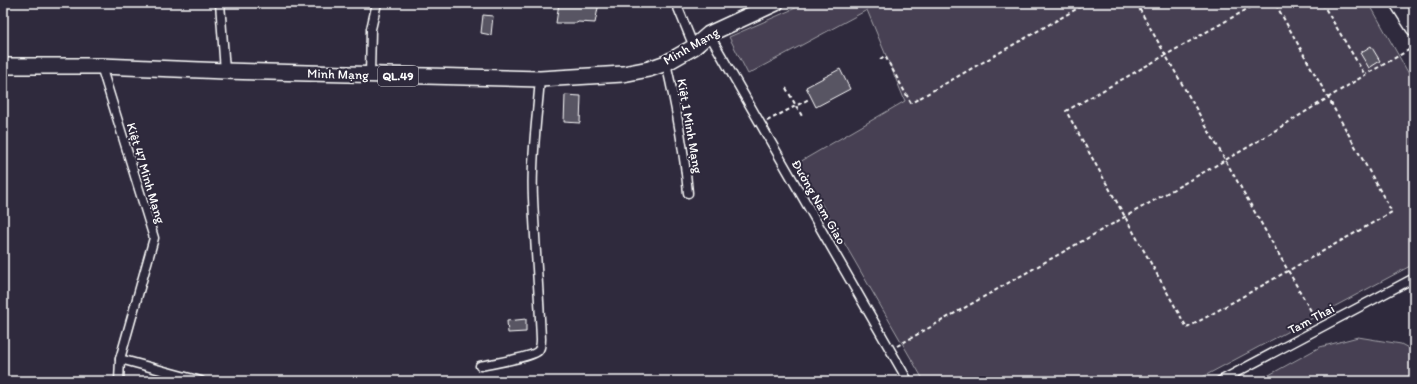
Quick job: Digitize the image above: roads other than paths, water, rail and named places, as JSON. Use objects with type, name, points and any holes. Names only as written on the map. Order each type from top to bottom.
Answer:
[{"type":"highway","name":"Minh Mạng","points":[[3,66],[101,66],[225,71],[540,79],[623,74],[649,69],[666,63],[694,47],[709,34],[776,3]]},
{"type":"highway","points":[[1398,3],[1414,28]]},
{"type":"street","points":[[220,3],[225,71]]},
{"type":"street","points":[[370,75],[371,29],[377,3]]},
{"type":"street","points":[[676,3],[694,47]]},
{"type":"street","name":"Đường Nam Giao","points":[[709,34],[908,381]]},
{"type":"street","name":"Kiệt 1 Minh Mạng","points":[[666,63],[685,162],[688,193]]},
{"type":"street","name":"Kiệt 47 Minh Mạng","points":[[101,66],[154,238],[120,359],[119,381]]},
{"type":"street","points":[[480,366],[530,355],[538,352],[540,348],[541,339],[533,184],[540,79]]},
{"type":"street","name":"Tam Thai","points":[[1220,381],[1414,278]]},
{"type":"street","points":[[120,359],[201,381]]}]
